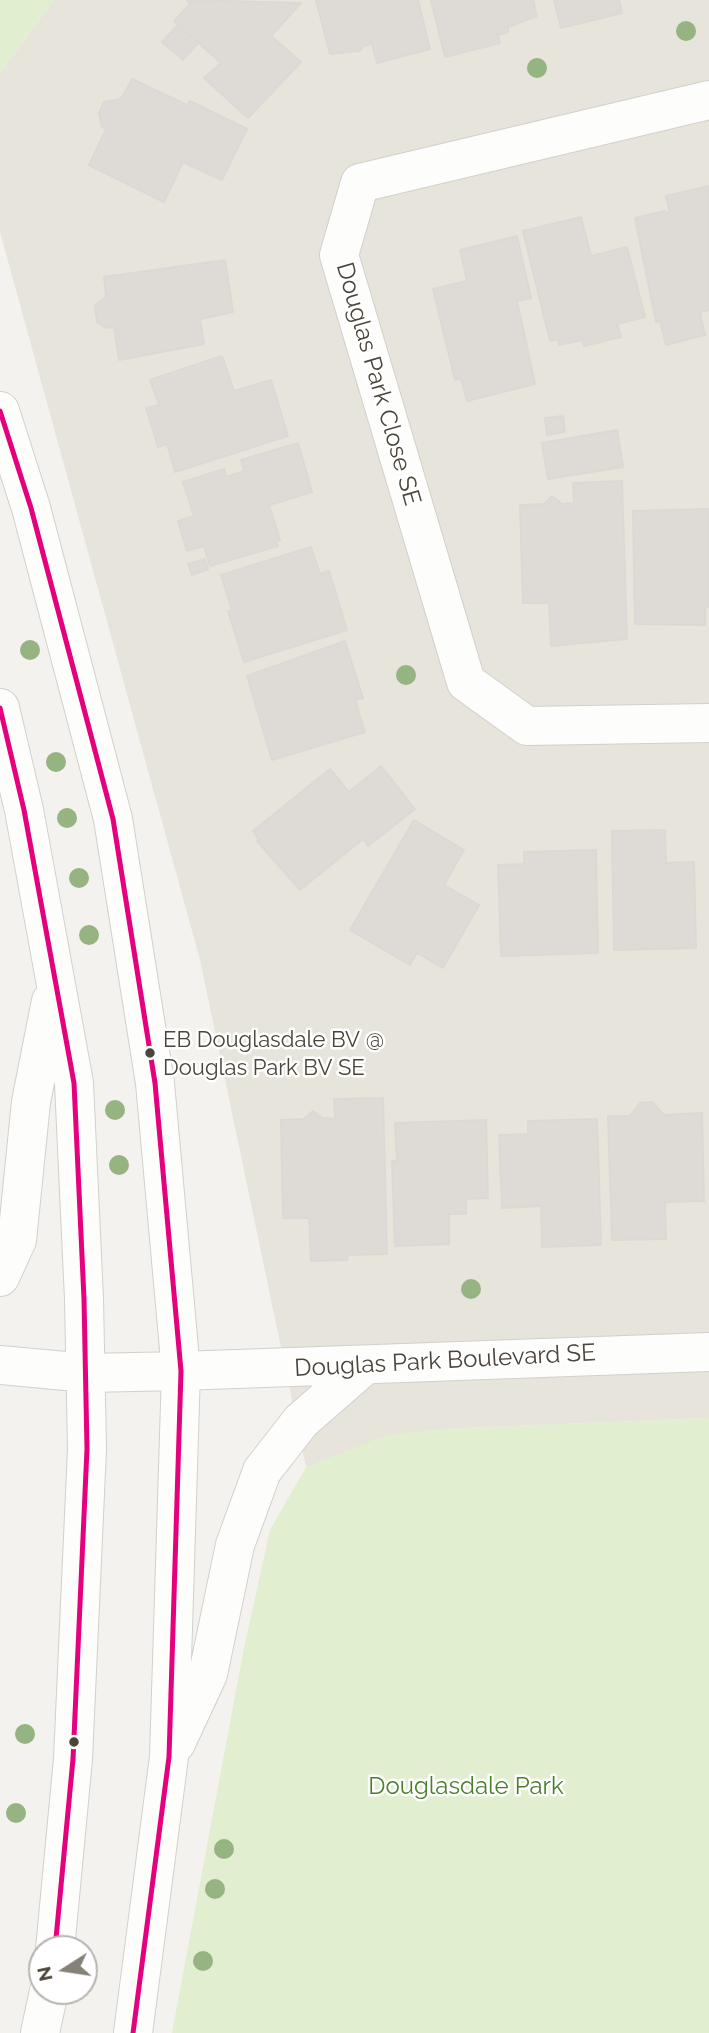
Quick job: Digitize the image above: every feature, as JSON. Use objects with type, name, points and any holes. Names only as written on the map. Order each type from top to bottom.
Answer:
[{"type":"street","name":"Douglas Park Close SE","points":[[709,100],[360,183],[339,255],[466,682],[527,726],[709,723]]},
{"type":"street","points":[[0,411],[32,508],[113,819],[155,1083],[181,1371],[169,1757],[133,2033]]},
{"type":"street","points":[[0,708],[24,810],[74,1083],[87,1373],[73,1759],[56,1935]]},
{"type":"street","points":[[0,1277],[17,1240],[31,1102],[55,981]]},
{"type":"street","name":"Douglas Park Boulevard SE","points":[[0,1365],[87,1373],[364,1366],[709,1352]]},
{"type":"street","points":[[169,1757],[208,1674],[235,1545],[262,1471],[301,1420],[364,1366]]},
{"type":"street","points":[[40,2033],[46,2005]]},
{"type":"shaded area","points":[[54,0],[709,0],[709,1418],[440,1429],[306,1467],[200,960],[0,232],[0,73]]},
{"type":"green space","points":[[0,0],[54,0],[0,73]]},
{"type":"green space","name":"Douglasdale Park","points":[[709,1418],[709,2033],[172,2033],[244,1648],[270,1530],[306,1467],[387,1435],[440,1429]]},
{"type":"building","points":[[187,0],[301,3],[271,36],[301,62],[248,118],[204,78],[221,63],[174,21],[190,4]]},
{"type":"building","points":[[316,0],[418,0],[430,49],[377,63],[372,44],[363,46],[360,51],[330,54]]},
{"type":"building","points":[[431,0],[533,0],[537,16],[508,27],[508,32],[498,35],[500,43],[445,57]]},
{"type":"building","points":[[554,0],[619,0],[622,13],[561,28]]},
{"type":"building","points":[[178,25],[198,43],[183,60],[162,42]]},
{"type":"building","points":[[132,79],[187,105],[190,101],[247,129],[222,180],[183,162],[164,202],[89,165],[106,129],[102,127],[99,113],[104,102],[121,99]]},
{"type":"building","points":[[709,186],[709,310],[700,312],[705,335],[666,345],[660,321],[656,322],[635,218],[665,211],[670,214],[666,196]]},
{"type":"building","points":[[581,217],[591,256],[627,247],[645,317],[617,324],[621,337],[584,346],[583,340],[559,345],[558,339],[550,341],[523,231]]},
{"type":"building","points":[[517,236],[531,298],[517,301],[535,384],[467,401],[461,378],[455,380],[433,289],[467,281],[460,250]]},
{"type":"building","points":[[225,260],[233,312],[200,319],[204,344],[119,360],[114,327],[106,328],[97,322],[95,306],[106,296],[104,277]]},
{"type":"building","points":[[222,356],[234,391],[271,380],[288,436],[175,472],[167,444],[158,447],[146,408],[159,405],[150,380]]},
{"type":"building","points":[[563,416],[565,432],[547,435],[545,418]]},
{"type":"building","points":[[617,430],[623,467],[548,479],[542,443]]},
{"type":"building","points":[[298,443],[312,492],[269,505],[280,540],[276,542],[278,546],[210,566],[204,546],[187,551],[178,521],[194,516],[183,482],[224,469],[226,477],[244,471],[241,460]]},
{"type":"building","points":[[622,481],[627,639],[551,646],[549,603],[523,603],[520,505],[544,504],[552,496],[562,504],[574,503],[573,483]]},
{"type":"building","points":[[709,509],[709,607],[705,607],[705,625],[635,624],[633,511]]},
{"type":"building","points":[[311,547],[320,574],[329,571],[347,630],[244,662],[228,611],[232,610],[221,575]]},
{"type":"building","points":[[205,559],[208,569],[192,575],[188,564]]},
{"type":"building","points":[[345,641],[363,698],[355,700],[365,732],[272,760],[247,676]]},
{"type":"building","points":[[381,766],[415,809],[368,846],[363,839],[300,890],[257,841],[259,840],[253,831],[330,769],[349,792]]},
{"type":"building","points":[[414,820],[464,850],[444,885],[479,905],[443,968],[417,953],[410,965],[350,930]]},
{"type":"building","points":[[665,830],[666,863],[694,862],[696,948],[614,950],[612,831]]},
{"type":"building","points":[[596,850],[598,953],[501,956],[498,865],[524,864],[524,852]]},
{"type":"building","points":[[383,1098],[387,1254],[348,1255],[347,1260],[311,1261],[309,1218],[283,1218],[281,1120],[304,1119],[313,1111],[322,1118],[335,1119],[334,1099]]},
{"type":"building","points":[[652,1102],[664,1115],[702,1113],[704,1201],[665,1202],[666,1239],[612,1240],[608,1116],[630,1116],[640,1103]]},
{"type":"building","points":[[597,1119],[601,1245],[542,1247],[541,1206],[502,1208],[499,1135],[528,1134],[528,1121]]},
{"type":"building","points":[[486,1120],[488,1198],[466,1199],[466,1214],[449,1214],[449,1244],[395,1246],[392,1161],[397,1161],[395,1123]]},
{"type":"transit line","points":[[0,411],[31,508],[113,819],[155,1083],[181,1371],[169,1757],[133,2033]]},
{"type":"transit line","points":[[0,708],[24,810],[74,1083],[84,1299],[87,1449],[73,1759],[56,1935]]},
{"type":"place","name":"EB Douglasdale BV @ Douglas Park BV SE","points":[[150,1053]]}]
